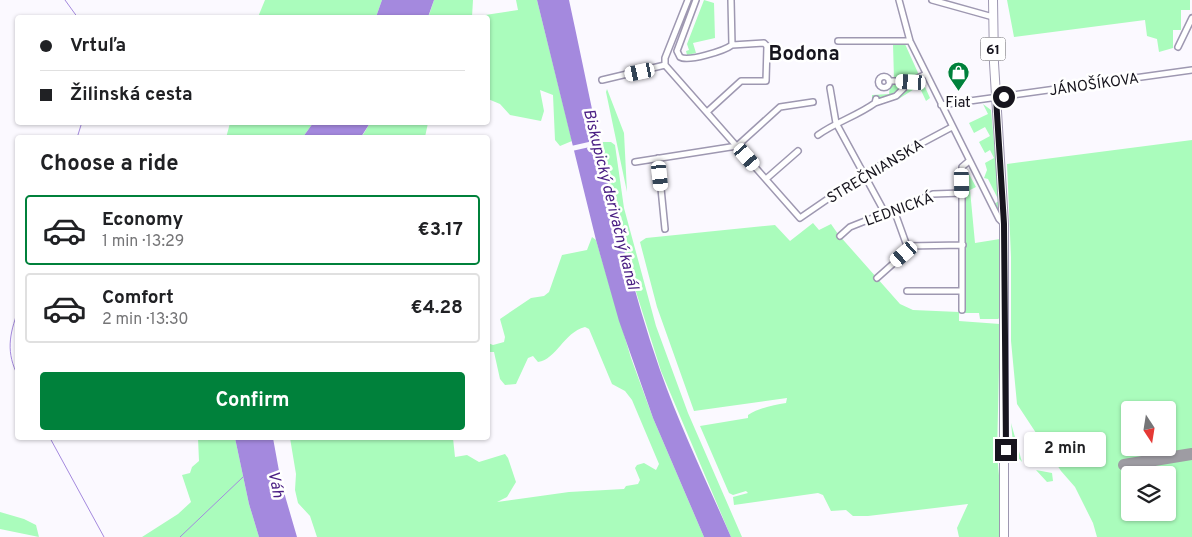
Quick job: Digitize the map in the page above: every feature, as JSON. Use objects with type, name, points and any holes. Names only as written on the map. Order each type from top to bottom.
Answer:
[{"type":"main road","name":"61","points":[[993,0],[992,17],[1004,224],[1004,537]]},
{"type":"street","points":[[688,0],[665,58],[665,65],[766,179],[798,151]]},
{"type":"street","points":[[696,0],[677,51],[682,59],[726,49],[732,45],[764,43],[767,46],[766,81],[742,81],[707,112]]},
{"type":"street","points":[[731,0],[732,45]]},
{"type":"street","points":[[899,0],[910,41],[969,161],[999,219],[1004,224]]},
{"type":"street","points":[[932,0],[992,17]]},
{"type":"street","points":[[1178,47],[1192,18]]},
{"type":"street","points":[[680,22],[687,24]]},
{"type":"street","points":[[838,42],[910,41]]},
{"type":"street","points":[[602,80],[665,65]]},
{"type":"street","name":"JÁNOŠÍKOVA","points":[[942,105],[1192,70]]},
{"type":"street","points":[[818,135],[876,101],[896,96],[911,82],[926,74]]},
{"type":"street","points":[[889,81],[911,82]]},
{"type":"street","points":[[830,88],[836,123],[885,213]]},
{"type":"street","points":[[635,162],[737,146],[780,107],[813,102]]},
{"type":"street","name":"STREČNIANSKA","points":[[766,179],[800,218],[864,174],[952,127]]},
{"type":"street","points":[[658,158],[665,228]]},
{"type":"street","points":[[962,310],[962,167],[969,161]]},
{"type":"street","name":"LEDNICKÁ","points":[[840,236],[850,227],[932,194],[962,193]]},
{"type":"street","points":[[877,278],[904,254],[908,246],[894,210]]},
{"type":"street","points":[[908,246],[963,245]]},
{"type":"street","points":[[907,291],[962,290]]},
{"type":"green space","points":[[265,0],[382,0],[377,15],[259,15]]},
{"type":"green space","points":[[434,0],[473,0],[472,15],[429,15]]},
{"type":"green space","points":[[516,0],[537,0],[572,141],[560,146],[555,140],[553,95],[540,90],[544,111],[541,121],[510,115],[500,104],[490,100],[490,15],[485,15],[518,10]]},
{"type":"green space","points":[[704,0],[714,3],[715,38],[693,43],[696,53],[687,55],[686,51],[689,50],[687,44]]},
{"type":"green space","points":[[1007,0],[1190,0],[1190,10],[1181,10],[1181,30],[1173,30],[1173,48],[1159,52],[1157,39],[1147,36],[1145,20],[1014,37]]},
{"type":"green space","points":[[893,44],[905,44],[919,75],[910,79],[894,79]]},
{"type":"green space","points":[[921,78],[930,98],[926,101],[919,86],[897,100],[914,82]]},
{"type":"green space","points":[[893,82],[909,83],[889,99],[872,98],[872,95],[889,94],[890,86]]},
{"type":"green space","points":[[607,89],[624,133],[627,192],[606,92]]},
{"type":"green space","points":[[983,104],[991,110],[1001,217],[994,204],[999,201],[988,179],[984,178],[987,170],[985,163],[994,158],[990,150],[985,153],[979,142],[990,136],[985,127],[974,133],[969,123],[988,114]]},
{"type":"green space","points":[[229,125],[312,125],[304,135],[227,135]]},
{"type":"green space","points":[[369,125],[428,125],[425,135],[363,135]]},
{"type":"green space","points":[[1192,140],[1192,537],[1097,537],[1093,523],[1075,487],[1061,471],[1017,404],[1011,341],[1011,257],[1007,164]]},
{"type":"green space","points":[[600,142],[611,142],[615,145],[624,208],[656,326],[688,413],[742,537],[731,537],[661,371],[626,260]]},
{"type":"green space","points":[[969,174],[976,187],[970,190],[975,243],[1000,239],[1001,241],[1001,317],[998,319],[980,319],[979,313],[965,313],[965,177]]},
{"type":"green space","points":[[813,223],[819,230],[831,224],[900,304],[913,310],[959,312],[959,321],[1000,324],[997,454],[1000,486],[999,537],[959,537],[957,528],[968,504],[868,516],[853,516],[846,510],[831,511],[823,495],[818,493],[734,505],[733,497],[748,493],[746,491],[733,495],[729,493],[700,426],[748,418],[748,415],[757,410],[786,403],[787,398],[694,411],[657,307],[640,242],[646,238],[775,225],[790,241]]},
{"type":"green space","points":[[592,237],[596,240],[631,358],[653,418],[704,537],[317,537],[310,516],[298,503],[295,490],[296,474],[290,440],[453,440],[455,457],[467,455],[479,462],[505,454],[516,482],[507,497],[497,502],[569,492],[624,489],[626,486],[638,484],[640,480],[635,468],[637,465],[644,463],[656,470],[659,464],[632,400],[625,391],[612,384],[589,329],[585,327],[577,330],[545,360],[538,362],[533,356],[528,358],[516,384],[505,385],[500,379],[494,352],[490,352],[490,344],[493,345],[504,342],[505,337],[500,319],[531,298],[544,296],[549,292],[562,255],[587,250]]},
{"type":"green space","points":[[1011,423],[1022,462],[1014,453]]},
{"type":"green space","points":[[198,440],[235,440],[249,504],[259,537],[142,537],[178,514],[191,502],[182,475],[190,473],[192,467],[199,461]]},
{"type":"green space","points":[[1036,470],[1052,473],[1053,481],[1047,482]]},
{"type":"green space","points":[[0,512],[24,519],[36,525],[39,537],[0,529]]},
{"type":"water","points":[[382,0],[434,0],[429,15],[377,15]]},
{"type":"water","name":"Biskupický derivačný kanál","points":[[537,0],[569,0],[609,186],[645,325],[676,412],[731,537],[704,537],[653,418],[619,321],[596,240]]},
{"type":"water","points":[[312,125],[369,125],[362,135],[304,135]]},
{"type":"water","name":"Váh","points":[[235,440],[273,440],[281,482],[297,537],[259,537],[249,504]]},
{"type":"pier","points":[[602,139],[603,144],[572,151],[571,146]]},
{"type":"waterway","points":[[65,0],[76,15]]},
{"type":"waterway","points":[[78,135],[81,125]]},
{"type":"waterway","points":[[15,321],[10,344],[10,352],[15,370]]},
{"type":"waterway","points":[[51,440],[104,537]]},
{"type":"waterway","points":[[180,537],[243,477]]},
{"type":"taxiway","points":[[1124,465],[1192,454]]},
{"type":"place","name":"Fiat","points":[[958,92]]},
{"type":"district","name":"Bodona","points":[[804,53]]},
{"type":"route","points":[[1004,97],[996,98],[1004,224],[1006,450]]}]
